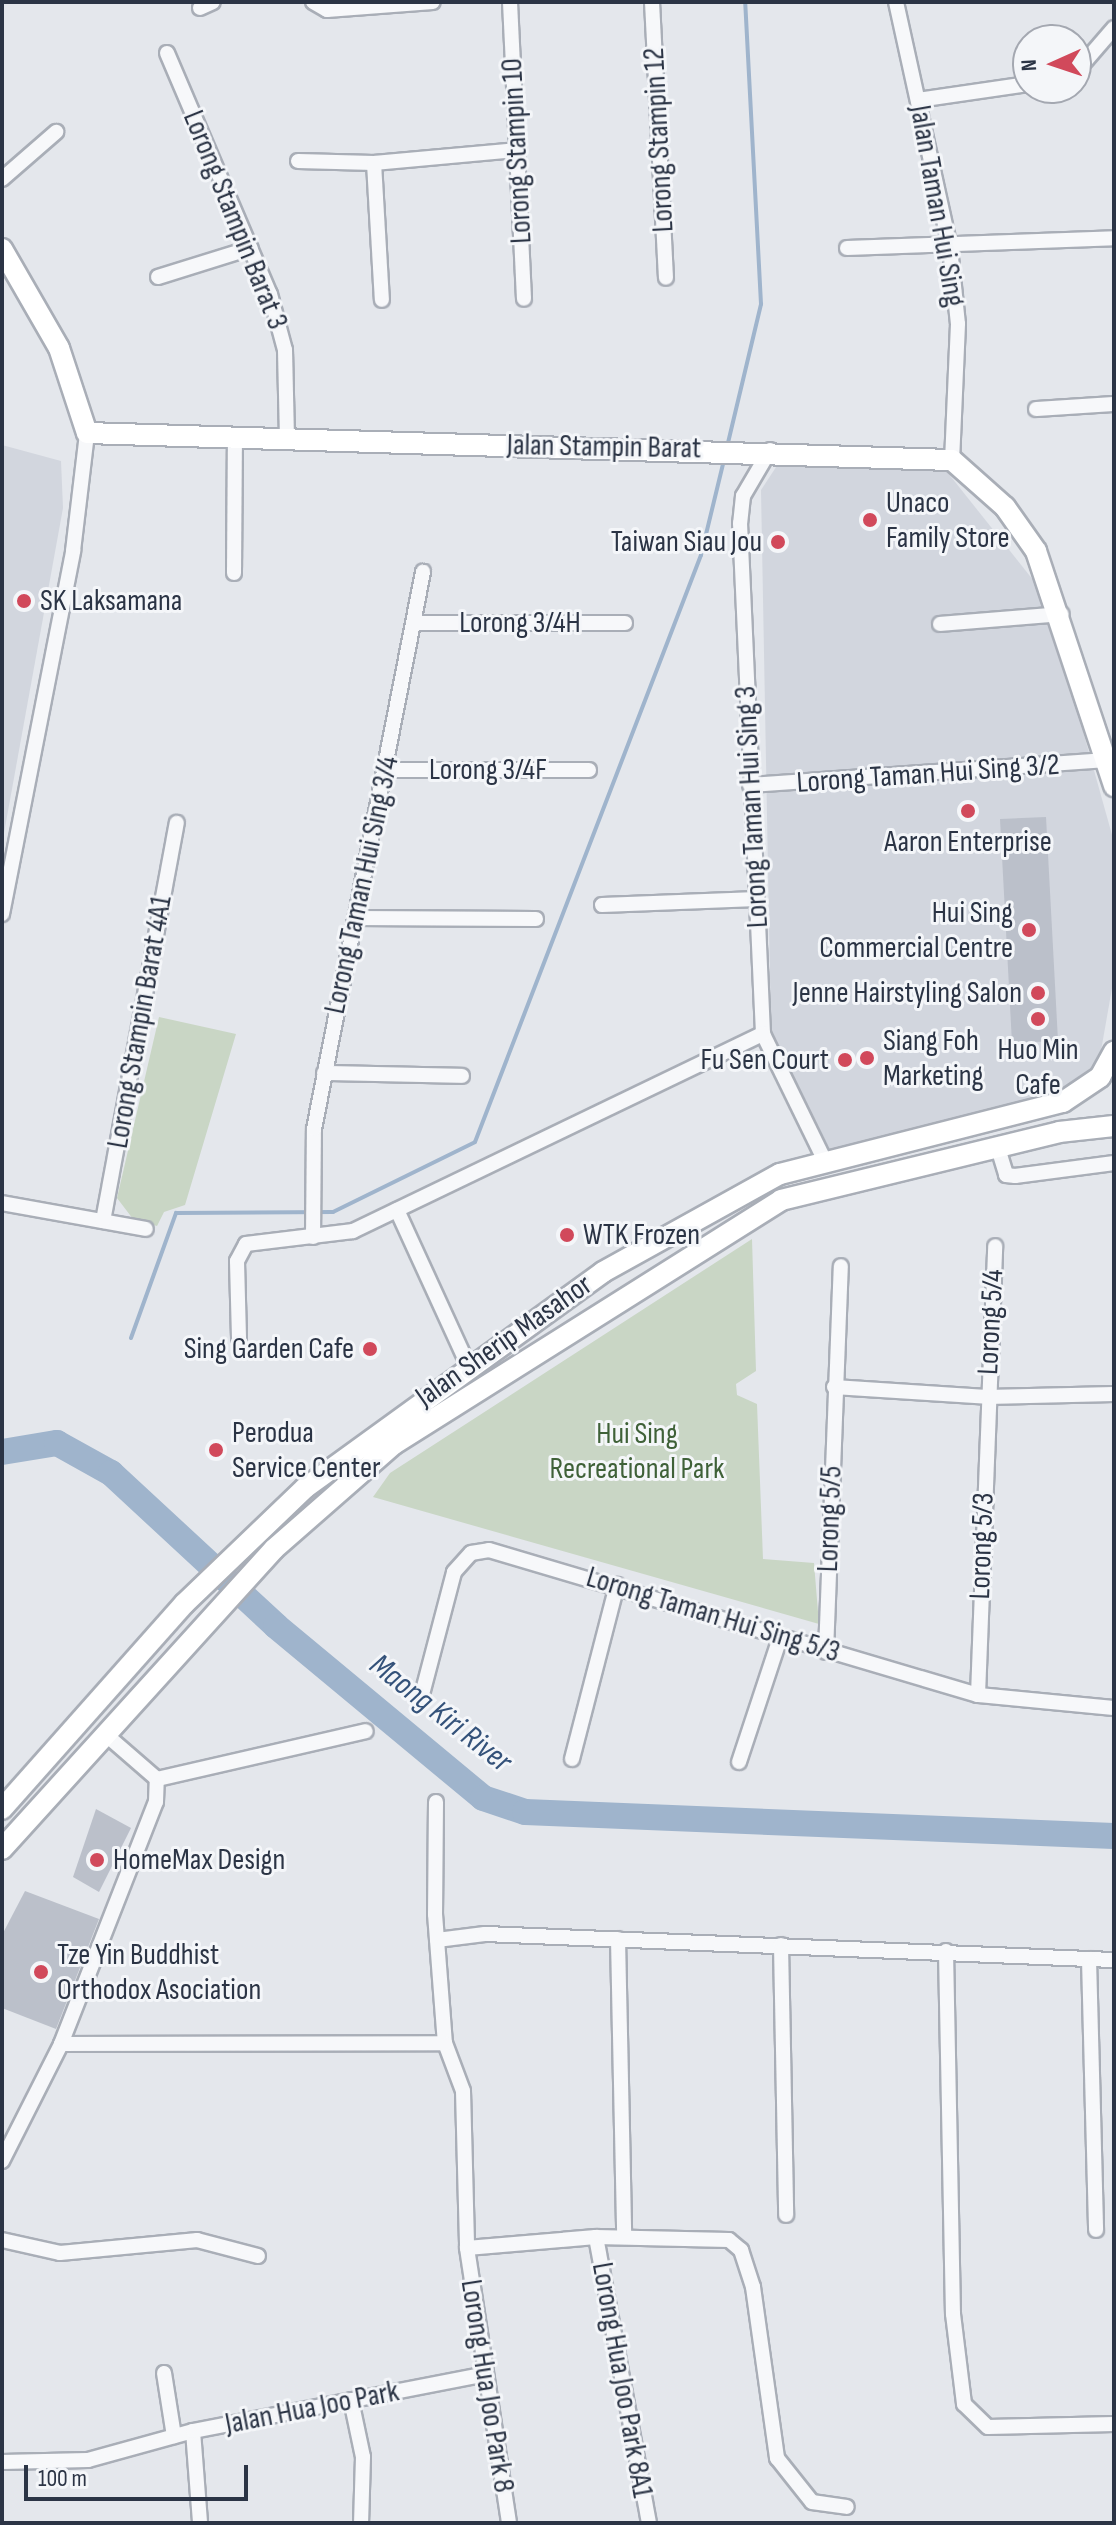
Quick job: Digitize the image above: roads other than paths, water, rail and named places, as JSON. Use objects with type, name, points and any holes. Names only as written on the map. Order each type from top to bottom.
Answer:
[{"type":"main road","points":[[6,262],[59,348],[87,433]]},
{"type":"main road","name":"Jalan Stampin Barat","points":[[87,433],[770,450],[952,460]]},
{"type":"main road","points":[[952,460],[1018,523],[1062,614],[1114,786]]},
{"type":"main road","name":"Jalan Sherip Masahor","points":[[2,1809],[184,1604],[250,1538],[469,1367],[696,1215],[824,1159],[1063,1102],[1100,1077],[1114,1052]]},
{"type":"main road","name":"Jalan Sherip Masahor","points":[[2,1849],[204,1621],[274,1549],[394,1444],[744,1217],[781,1200],[998,1148],[1114,1126]]},
{"type":"street","points":[[313,2],[327,10],[433,2]]},
{"type":"street","name":"Lorong Stampin 10","points":[[510,2],[524,299]]},
{"type":"street","name":"Lorong Stampin 12","points":[[652,2],[666,278]]},
{"type":"street","name":"Jalan Taman Hui Sing","points":[[896,2],[950,248],[958,324],[952,460]]},
{"type":"street","points":[[1092,53],[1114,28]]},
{"type":"street","name":"Lorong Stampin Barat 3","points":[[167,53],[251,248],[285,350],[287,439]]},
{"type":"street","points":[[918,100],[1012,86]]},
{"type":"street","points":[[2,179],[56,132]]},
{"type":"street","points":[[298,161],[374,163],[518,150]]},
{"type":"street","points":[[374,163],[382,300]]},
{"type":"street","points":[[847,248],[930,239],[950,248],[1114,238]]},
{"type":"street","points":[[158,277],[251,248]]},
{"type":"street","points":[[1036,409],[1114,404]]},
{"type":"street","points":[[2,914],[73,551],[87,433]]},
{"type":"street","points":[[234,573],[235,438]]},
{"type":"street","name":"Lorong Taman Hui Sing 3","points":[[770,450],[743,496],[740,523],[763,1034],[824,1159]]},
{"type":"street","name":"Lorong Taman Hui Sing 3/4","points":[[313,1233],[311,1200],[324,1073],[387,770],[423,572]]},
{"type":"street","points":[[940,624],[1062,614]]},
{"type":"street","name":"Lorong 3/4H","points":[[414,623],[625,623]]},
{"type":"street","name":"Lorong Taman Hui Sing 3/2","points":[[750,785],[1107,760]]},
{"type":"street","name":"Lorong 3/4F","points":[[387,770],[589,770]]},
{"type":"street","name":"Lorong Stampin Barat 4A1","points":[[103,1221],[177,823]]},
{"type":"street","points":[[602,905],[757,899]]},
{"type":"street","points":[[355,918],[536,919]]},
{"type":"street","points":[[239,1338],[241,1251],[262,1238],[313,1233],[345,1234],[763,1034]]},
{"type":"street","points":[[324,1073],[462,1076]]},
{"type":"street","points":[[998,1148],[1006,1175],[1114,1163]]},
{"type":"street","points":[[2,1203],[146,1229]]},
{"type":"street","points":[[397,1210],[469,1367]]},
{"type":"street","name":"Lorong 5/4","points":[[987,1397],[995,1246]]},
{"type":"street","name":"Lorong 5/5","points":[[826,1652],[841,1266]]},
{"type":"street","points":[[834,1387],[987,1397],[1114,1394]]},
{"type":"street","name":"Lorong 5/3","points":[[978,1695],[987,1397]]},
{"type":"street","name":"Lorong Taman Hui Sing 5/3","points":[[420,1702],[454,1572],[471,1553],[489,1550],[617,1585],[779,1641],[978,1695],[1114,1708]]},
{"type":"street","points":[[572,1759],[617,1585]]},
{"type":"street","points":[[739,1762],[779,1641]]},
{"type":"street","points":[[157,1779],[366,1731]]},
{"type":"street","points":[[105,1734],[157,1779]]},
{"type":"street","points":[[2,2161],[61,2044],[145,1839],[157,1779]]},
{"type":"street","name":"Lorong Hua Joo Park 8","points":[[436,1802],[437,1940],[445,2043],[465,2108],[467,2248],[482,2375],[509,2523]]},
{"type":"street","points":[[618,1939],[624,2237]]},
{"type":"street","points":[[437,1940],[618,1939],[1114,1960]]},
{"type":"street","points":[[781,1945],[786,2215]]},
{"type":"street","points":[[946,1951],[953,2314],[964,2404],[988,2427],[1114,2424]]},
{"type":"street","points":[[1089,1959],[1096,2230]]},
{"type":"street","points":[[61,2044],[445,2043]]},
{"type":"street","points":[[467,2248],[596,2237],[729,2240],[741,2250],[777,2458],[812,2502],[847,2507]]},
{"type":"street","name":"Lorong Hua Joo Park 8A1","points":[[596,2237],[649,2523]]},
{"type":"street","points":[[2,2240],[60,2253],[197,2240],[258,2256]]},
{"type":"street","points":[[164,2373],[174,2436]]},
{"type":"street","name":"Jalan Hua Joo Park","points":[[2,2462],[88,2460],[193,2431],[482,2375]]},
{"type":"street","points":[[351,2400],[363,2457],[361,2523]]},
{"type":"street","points":[[193,2431],[200,2523]]},
{"type":"waterway","points":[[727,447],[761,304],[745,2]]},
{"type":"waterway","points":[[131,1338],[176,1213],[333,1212],[475,1142],[701,555],[724,460]]},
{"type":"waterway","name":"Maong Kiri River","points":[[2,1452],[57,1443],[111,1473],[276,1626],[483,1798],[525,1812],[1114,1836]]},
{"type":"place","name":"Unaco Family Store","points":[[870,520]]},
{"type":"place","name":"Taiwan Siau Jou","points":[[778,542]]},
{"type":"place","name":"SK Laksamana","points":[[24,601]]},
{"type":"place","name":"Aaron Enterprise","points":[[968,811]]},
{"type":"place","name":"Hui Sing Commercial Centre","points":[[1029,930]]},
{"type":"place","name":"Jenne Hairstyling Salon","points":[[1038,993]]},
{"type":"place","name":"Huo Min Cafe","points":[[1038,1019]]},
{"type":"place","name":"Siang Foh Marketing","points":[[867,1058]]},
{"type":"place","name":"Fu Sen Court","points":[[845,1060]]},
{"type":"place","name":"WTK Frozen","points":[[567,1235]]},
{"type":"place","name":"Sing Garden Cafe","points":[[370,1349]]},
{"type":"place","name":"Perodua Service Center","points":[[216,1450]]},
{"type":"place","name":"HomeMax Design","points":[[97,1860]]},
{"type":"place","name":"Tze Yin Buddhist Orthodox Asociation","points":[[41,1972]]},
{"type":"park label","name":"Hui Sing Recreational Park","points":[[637,1451]]}]
